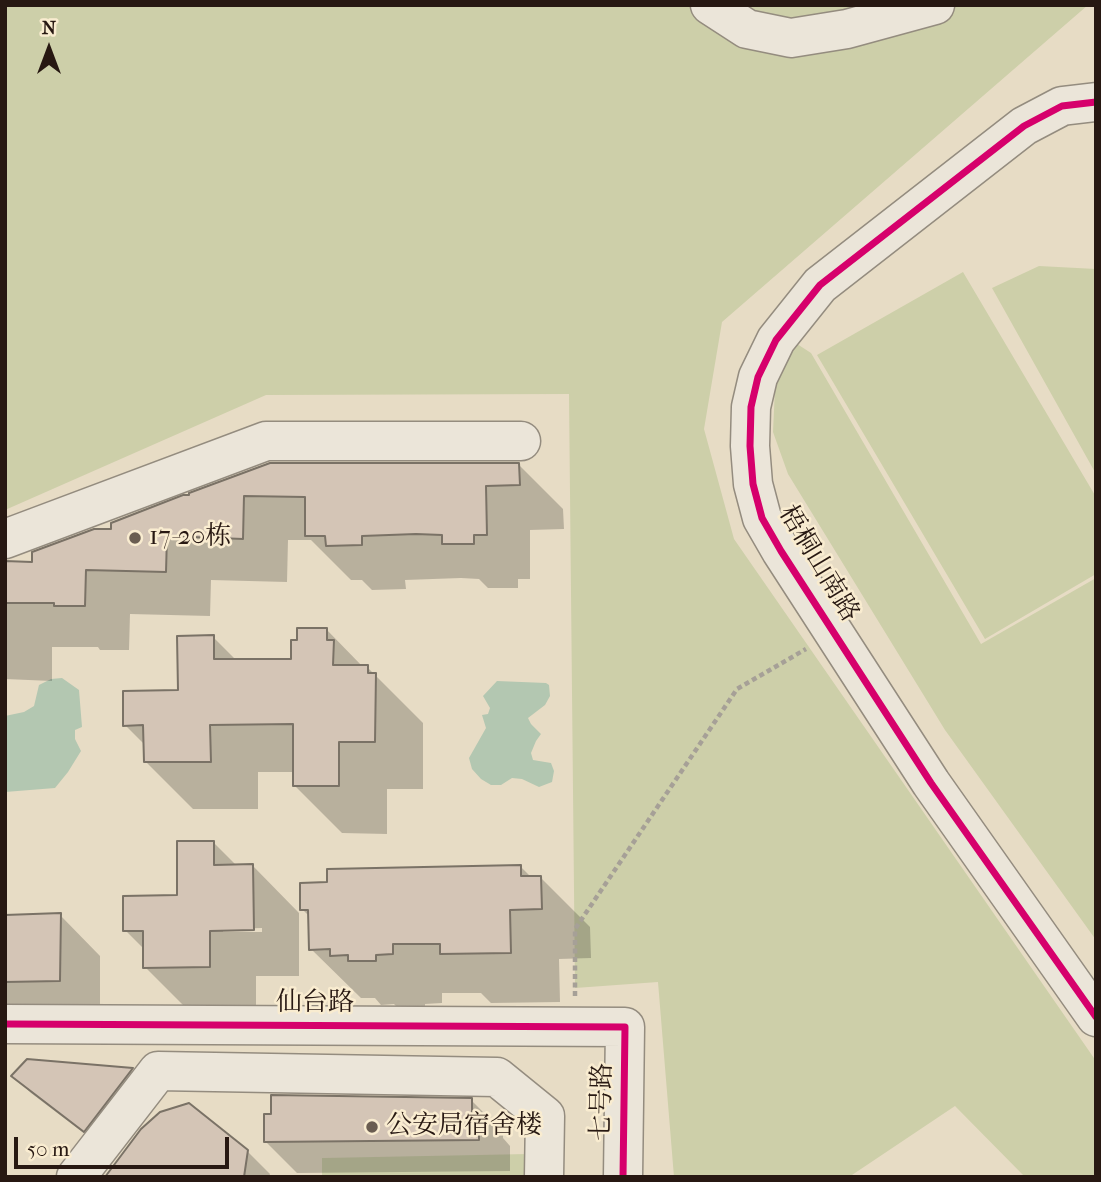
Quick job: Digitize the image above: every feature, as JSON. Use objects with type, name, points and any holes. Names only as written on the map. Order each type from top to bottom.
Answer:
[{"type":"street","points":[[710,5],[747,29],[791,38],[848,29],[935,5]]},
{"type":"street","name":"梧桐山南路","points":[[1096,102],[1062,106],[1024,126],[820,285],[776,340],[758,377],[751,407],[750,446],[753,484],[762,518],[781,551],[930,783],[1096,1017]]},
{"type":"street","points":[[5,539],[266,441],[521,441]]},
{"type":"street","name":"仙台路","points":[[5,1024],[625,1027]]},
{"type":"street","name":"七号路","points":[[622,1177],[625,1027]]},
{"type":"street","points":[[76,1177],[158,1071],[497,1077],[545,1116],[544,1177]]},
{"type":"path","points":[[575,1027],[575,929],[737,689],[834,633]]},
{"type":"shaded area","points":[[5,5],[1088,5],[722,322],[704,429],[734,539],[1096,1061],[1096,1177],[1025,1177],[955,1106],[849,1177],[674,1177],[658,982],[575,988],[569,394],[266,395],[5,510]]},
{"type":"shaded area","points":[[1039,266],[1096,269],[1096,474],[992,288]]},
{"type":"shaded area","points":[[963,272],[1096,497],[1096,574],[985,639],[817,355]]},
{"type":"shaded area","points":[[791,340],[811,353],[981,644],[1096,578],[1096,940],[945,730],[788,474],[773,432],[775,388]]},
{"type":"shaded area","points":[[62,678],[79,690],[82,727],[75,730],[75,739],[81,751],[55,788],[5,792],[5,716],[24,712],[34,706],[39,685],[51,679]]},
{"type":"shaded area","points":[[497,681],[549,685],[550,696],[545,705],[528,718],[541,734],[531,753],[533,760],[551,763],[554,771],[552,782],[539,787],[522,779],[512,778],[501,785],[491,785],[472,769],[469,758],[486,728],[482,715],[488,714],[490,708],[483,696]]},
{"type":"shaded area","points":[[528,1154],[528,1177],[322,1177],[322,1158]]},
{"type":"building","points":[[270,463],[519,463],[520,485],[486,486],[487,535],[474,535],[474,544],[442,544],[442,535],[416,534],[362,536],[362,545],[326,546],[325,536],[305,536],[305,497],[244,496],[243,539],[167,536],[166,572],[86,570],[85,606],[5,603],[5,561],[32,562],[32,552],[94,529],[111,529],[111,523]]},
{"type":"building","points":[[297,628],[327,628],[327,640],[334,640],[333,665],[368,665],[368,673],[376,673],[375,742],[339,742],[339,786],[293,786],[293,724],[210,725],[211,762],[144,762],[143,725],[123,726],[123,691],[178,690],[177,636],[214,635],[214,659],[291,659],[291,640],[297,640]]},
{"type":"building","points":[[177,841],[214,841],[214,865],[253,864],[254,930],[210,931],[210,967],[143,968],[143,931],[123,931],[123,896],[177,895]]},
{"type":"building","points":[[521,865],[521,876],[541,876],[542,909],[510,910],[511,953],[440,954],[440,944],[393,944],[393,954],[376,955],[376,961],[348,961],[348,955],[330,956],[330,949],[309,950],[308,910],[300,910],[300,883],[327,882],[327,869]]},
{"type":"building","points":[[61,913],[60,981],[5,982],[5,915]]},
{"type":"building","points":[[27,1059],[133,1068],[84,1132],[11,1076]]},
{"type":"building","name":"公安局宿舍楼","points":[[271,1095],[472,1098],[472,1113],[479,1113],[479,1140],[264,1142],[264,1114],[271,1114]]},
{"type":"building","points":[[189,1103],[248,1150],[244,1177],[105,1177],[141,1129],[160,1112]]},
{"type":"cycle path","points":[[1096,102],[1062,106],[1024,126],[820,285],[776,340],[758,377],[751,407],[750,446],[753,484],[762,518],[781,551],[931,783],[1096,1017]]},
{"type":"cycle path","points":[[5,1024],[625,1027],[623,1177]]},
{"type":"place","name":"17-20栋","points":[[135,538]]},
{"type":"place","name":"公安局宿舍楼","points":[[372,1127]]}]
